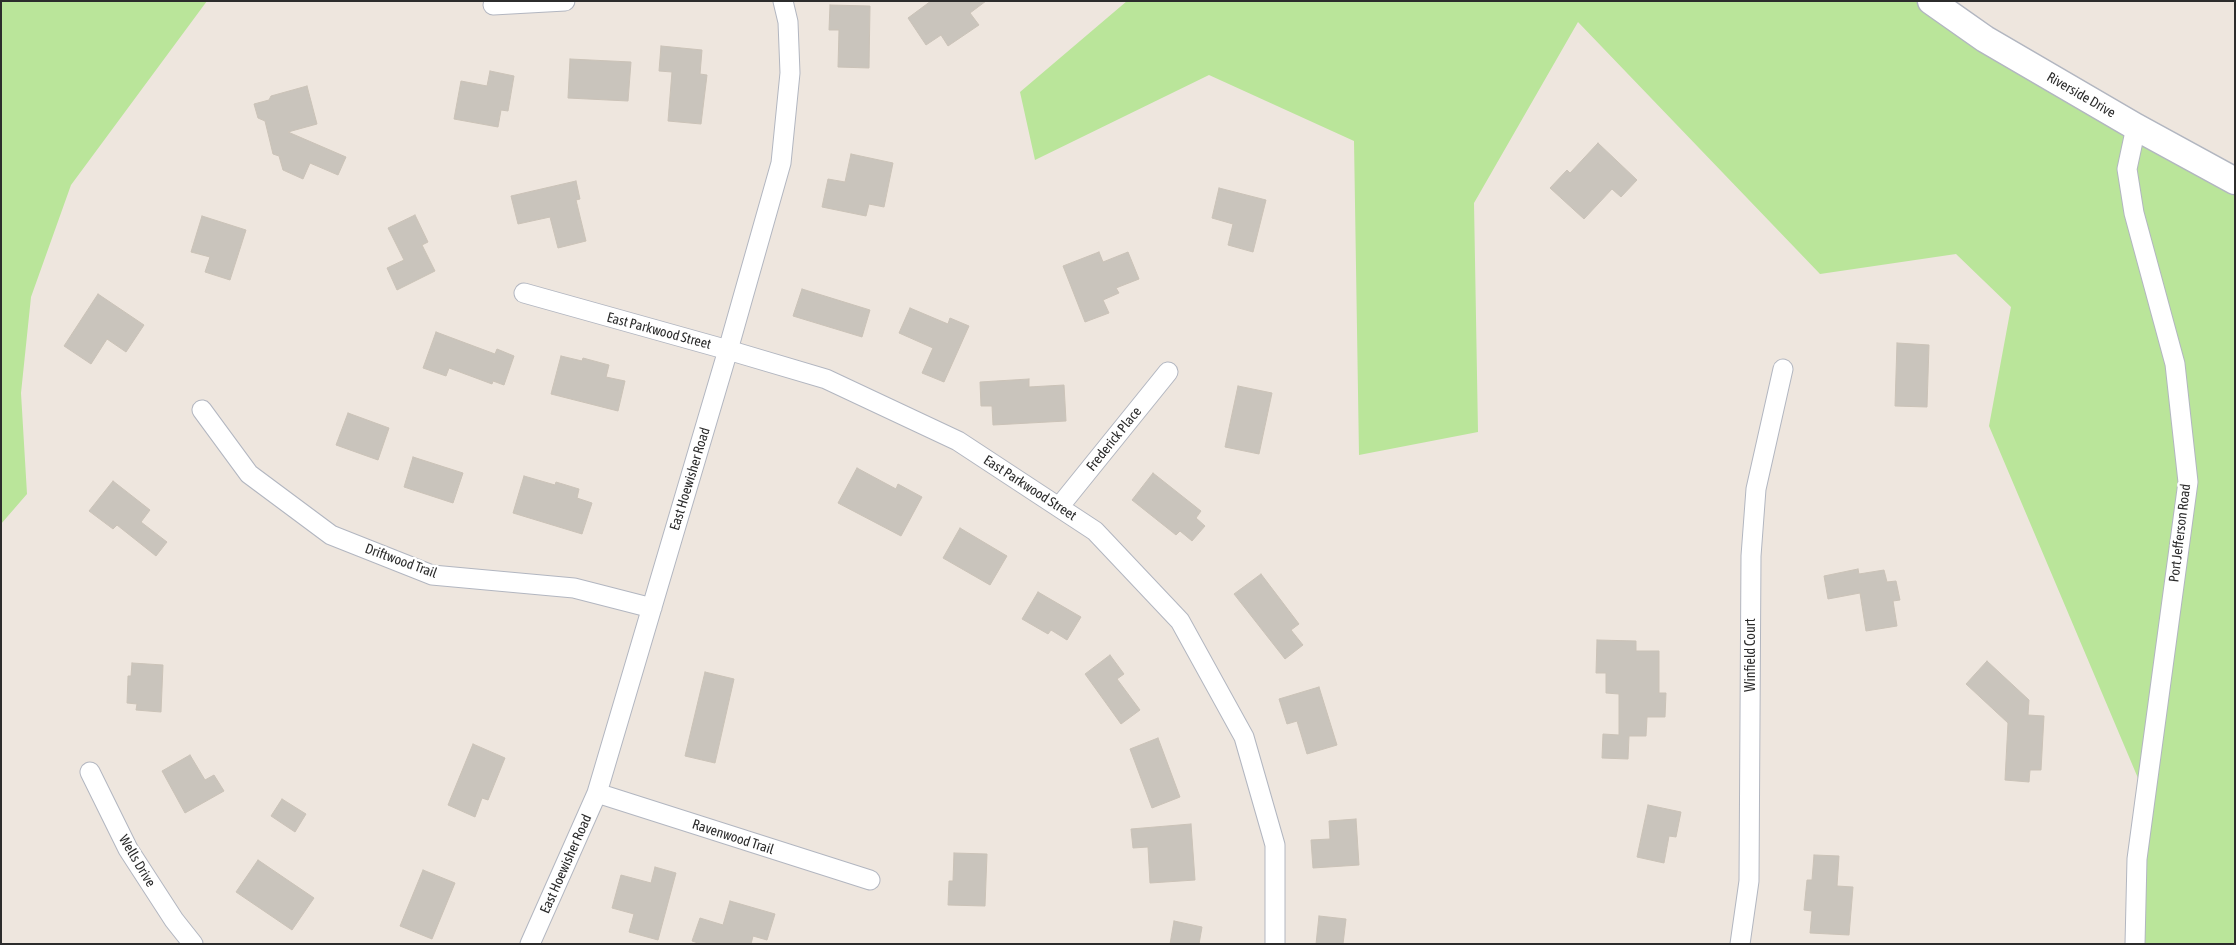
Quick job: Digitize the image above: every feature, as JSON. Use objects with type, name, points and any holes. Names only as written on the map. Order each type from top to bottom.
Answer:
[{"type":"main road","name":"Riverside Drive","points":[[1931,1],[1985,39],[2136,127],[2235,181]]},
{"type":"street","points":[[493,5],[565,1]]},
{"type":"street","name":"East Hoewisher Road","points":[[530,944],[597,793],[728,350],[781,163],[790,73],[788,22],[783,1]]},
{"type":"street","name":"Port Jefferson Road","points":[[2136,127],[2127,168],[2134,213],[2175,364],[2188,482],[2137,858],[2136,944]]},
{"type":"street","name":"East Parkwood Street","points":[[524,293],[826,379],[958,441],[1094,532],[1180,621],[1244,737],[1275,845],[1275,944]]},
{"type":"street","name":"Winfield Court","points":[[1740,944],[1749,881],[1751,556],[1756,489],[1783,369]]},
{"type":"street","name":"Frederick Place","points":[[1059,507],[1168,372]]},
{"type":"street","name":"Driftwood Trail","points":[[202,410],[249,474],[331,535],[432,575],[574,588],[652,608]]},
{"type":"street","name":"Wells Drive","points":[[90,772],[128,849],[174,920],[194,944]]},
{"type":"street","name":"Ravenwood Trail","points":[[597,793],[870,880]]},
{"type":"green space","points":[[1,1],[207,1],[71,185],[31,297],[21,393],[27,494],[1,524]]},
{"type":"green space","points":[[1127,1],[1931,1],[2235,181],[2235,944],[2135,944],[2146,797],[1989,426],[2011,307],[1956,254],[1820,274],[1578,22],[1474,203],[1478,432],[1359,455],[1354,141],[1209,75],[1035,160],[1020,92]]},
{"type":"building","points":[[931,1],[986,1],[970,13],[979,25],[948,46],[941,35],[926,45],[908,18]]},
{"type":"building","points":[[830,5],[870,6],[869,68],[838,67],[839,30],[829,30]]},
{"type":"building","points":[[661,46],[702,50],[700,74],[707,75],[701,124],[668,121],[672,72],[659,71]]},
{"type":"building","points":[[570,59],[631,62],[628,101],[568,98]]},
{"type":"building","points":[[490,71],[514,76],[508,111],[501,110],[498,127],[454,119],[461,81],[487,86]]},
{"type":"building","points":[[307,86],[317,124],[288,132],[346,157],[338,175],[310,163],[303,179],[283,170],[279,156],[273,154],[265,121],[258,118],[254,104],[269,100],[271,96]]},
{"type":"building","points":[[1598,143],[1637,180],[1621,197],[1612,189],[1584,219],[1550,188],[1567,170],[1570,173]]},
{"type":"building","points":[[851,154],[893,163],[884,207],[869,204],[866,216],[822,207],[828,179],[845,182]]},
{"type":"building","points":[[576,181],[580,199],[576,200],[586,241],[558,248],[550,217],[518,224],[511,196]]},
{"type":"building","points":[[1219,188],[1266,200],[1253,252],[1228,245],[1233,224],[1212,218]]},
{"type":"building","points":[[415,215],[428,242],[422,245],[435,271],[397,290],[387,268],[404,260],[388,228]]},
{"type":"building","points":[[202,216],[246,230],[230,280],[205,272],[210,257],[191,252]]},
{"type":"building","points":[[1099,252],[1103,262],[1128,252],[1139,279],[1116,288],[1119,293],[1103,300],[1109,313],[1085,322],[1063,266]]},
{"type":"building","points":[[802,289],[870,310],[862,337],[793,316]]},
{"type":"building","points":[[98,294],[144,325],[126,352],[107,339],[91,364],[64,346]]},
{"type":"building","points":[[910,308],[948,324],[950,318],[969,326],[944,382],[922,373],[933,348],[899,333]]},
{"type":"building","points":[[436,332],[495,354],[497,349],[514,356],[504,385],[493,381],[492,384],[449,368],[446,376],[423,368]]},
{"type":"building","points":[[1897,343],[1929,345],[1927,407],[1895,406]]},
{"type":"building","points":[[561,356],[582,361],[583,358],[609,365],[606,377],[625,381],[618,411],[551,394]]},
{"type":"building","points":[[1029,379],[1029,387],[1064,385],[1066,421],[993,425],[992,406],[981,406],[980,382]]},
{"type":"building","points":[[1238,386],[1272,393],[1259,454],[1225,447]]},
{"type":"building","points":[[348,413],[389,428],[378,460],[336,445]]},
{"type":"building","points":[[413,457],[463,473],[453,503],[404,487]]},
{"type":"building","points":[[857,468],[896,489],[898,484],[922,497],[901,536],[838,503]]},
{"type":"building","points":[[1153,473],[1201,511],[1196,518],[1205,526],[1192,541],[1180,531],[1176,535],[1132,500]]},
{"type":"building","points":[[524,476],[555,485],[556,482],[579,489],[577,498],[592,503],[582,534],[513,513]]},
{"type":"building","points":[[113,481],[150,510],[141,522],[167,542],[156,556],[117,525],[113,529],[89,511]]},
{"type":"building","points":[[960,528],[1007,556],[990,585],[943,558]]},
{"type":"building","points":[[1858,569],[1859,574],[1884,570],[1887,582],[1896,581],[1900,600],[1893,601],[1897,626],[1866,631],[1860,593],[1828,599],[1824,576]]},
{"type":"building","points":[[1261,574],[1299,624],[1291,630],[1303,645],[1285,659],[1234,594]]},
{"type":"building","points":[[1038,592],[1081,617],[1067,640],[1051,630],[1048,634],[1022,619]]},
{"type":"building","points":[[1597,640],[1636,641],[1636,651],[1659,651],[1659,693],[1666,693],[1665,717],[1647,717],[1646,736],[1629,736],[1628,759],[1602,758],[1603,734],[1619,735],[1619,694],[1606,693],[1606,673],[1596,673]]},
{"type":"building","points":[[1110,655],[1124,674],[1117,679],[1140,710],[1121,724],[1085,674]]},
{"type":"building","points":[[1987,661],[2029,700],[2028,715],[2044,716],[2041,770],[2030,770],[2029,782],[2005,780],[2008,723],[1966,684]]},
{"type":"building","points":[[132,663],[163,665],[161,712],[136,710],[137,704],[127,703],[128,676],[131,676]]},
{"type":"building","points":[[705,672],[734,679],[715,763],[685,756]]},
{"type":"building","points":[[1319,687],[1337,745],[1307,754],[1297,721],[1287,724],[1279,699]]},
{"type":"building","points":[[1158,738],[1180,797],[1152,808],[1130,749]]},
{"type":"building","points":[[473,744],[505,758],[488,800],[482,798],[475,817],[448,805]]},
{"type":"building","points":[[190,755],[205,780],[214,775],[224,791],[185,813],[162,771]]},
{"type":"building","points":[[282,799],[306,814],[295,832],[271,816]]},
{"type":"building","points":[[1648,805],[1681,812],[1676,837],[1669,836],[1664,863],[1637,857]]},
{"type":"building","points":[[1356,819],[1359,865],[1313,868],[1311,840],[1330,839],[1329,821]]},
{"type":"building","points":[[1191,824],[1195,880],[1150,883],[1148,847],[1133,848],[1131,829]]},
{"type":"building","points":[[954,853],[987,854],[985,906],[948,905],[949,881],[953,881]]},
{"type":"building","points":[[1814,855],[1839,856],[1837,886],[1853,887],[1849,935],[1810,933],[1812,911],[1804,910],[1807,880],[1812,880]]},
{"type":"building","points":[[258,860],[314,898],[292,930],[236,892]]},
{"type":"building","points":[[655,867],[676,873],[658,940],[629,932],[634,914],[612,908],[621,875],[651,883]]},
{"type":"building","points":[[423,870],[455,883],[432,939],[400,926]]},
{"type":"building","points":[[730,901],[775,914],[767,940],[753,936],[751,944],[701,944],[692,941],[700,918],[723,925]]},
{"type":"building","points":[[1319,916],[1346,919],[1343,944],[1316,944]]},
{"type":"building","points":[[1174,921],[1202,927],[1199,944],[1170,944]]}]
